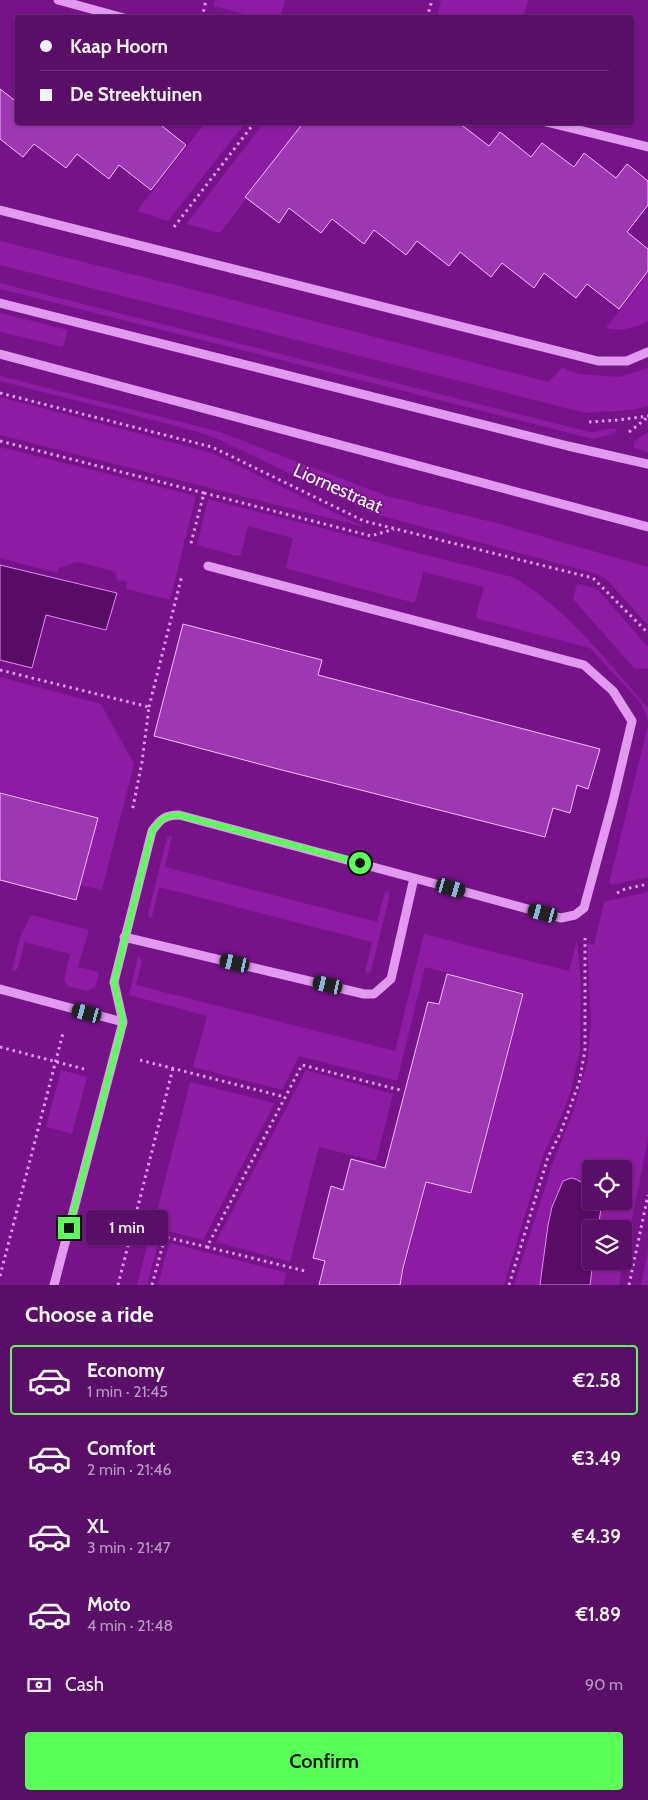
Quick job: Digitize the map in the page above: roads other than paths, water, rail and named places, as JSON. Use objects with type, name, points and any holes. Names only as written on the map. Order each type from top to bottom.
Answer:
[{"type":"street","points":[[58,0],[113,15]]},
{"type":"street","points":[[559,125],[647,146],[648,136]]},
{"type":"street","points":[[0,210],[598,361],[628,361],[648,352]]},
{"type":"street","points":[[0,303],[549,441],[648,464]]},
{"type":"street","name":"Liornestraat","points":[[0,354],[648,528]]},
{"type":"street","points":[[54,1285],[123,1022],[114,982],[152,831],[159,821],[170,815],[179,815],[561,918],[575,915],[584,908],[632,721],[613,690],[584,665],[208,566]]},
{"type":"street","points":[[124,937],[364,994],[374,994],[391,979],[414,878]]},
{"type":"street","points":[[0,990],[123,1022]]}]
